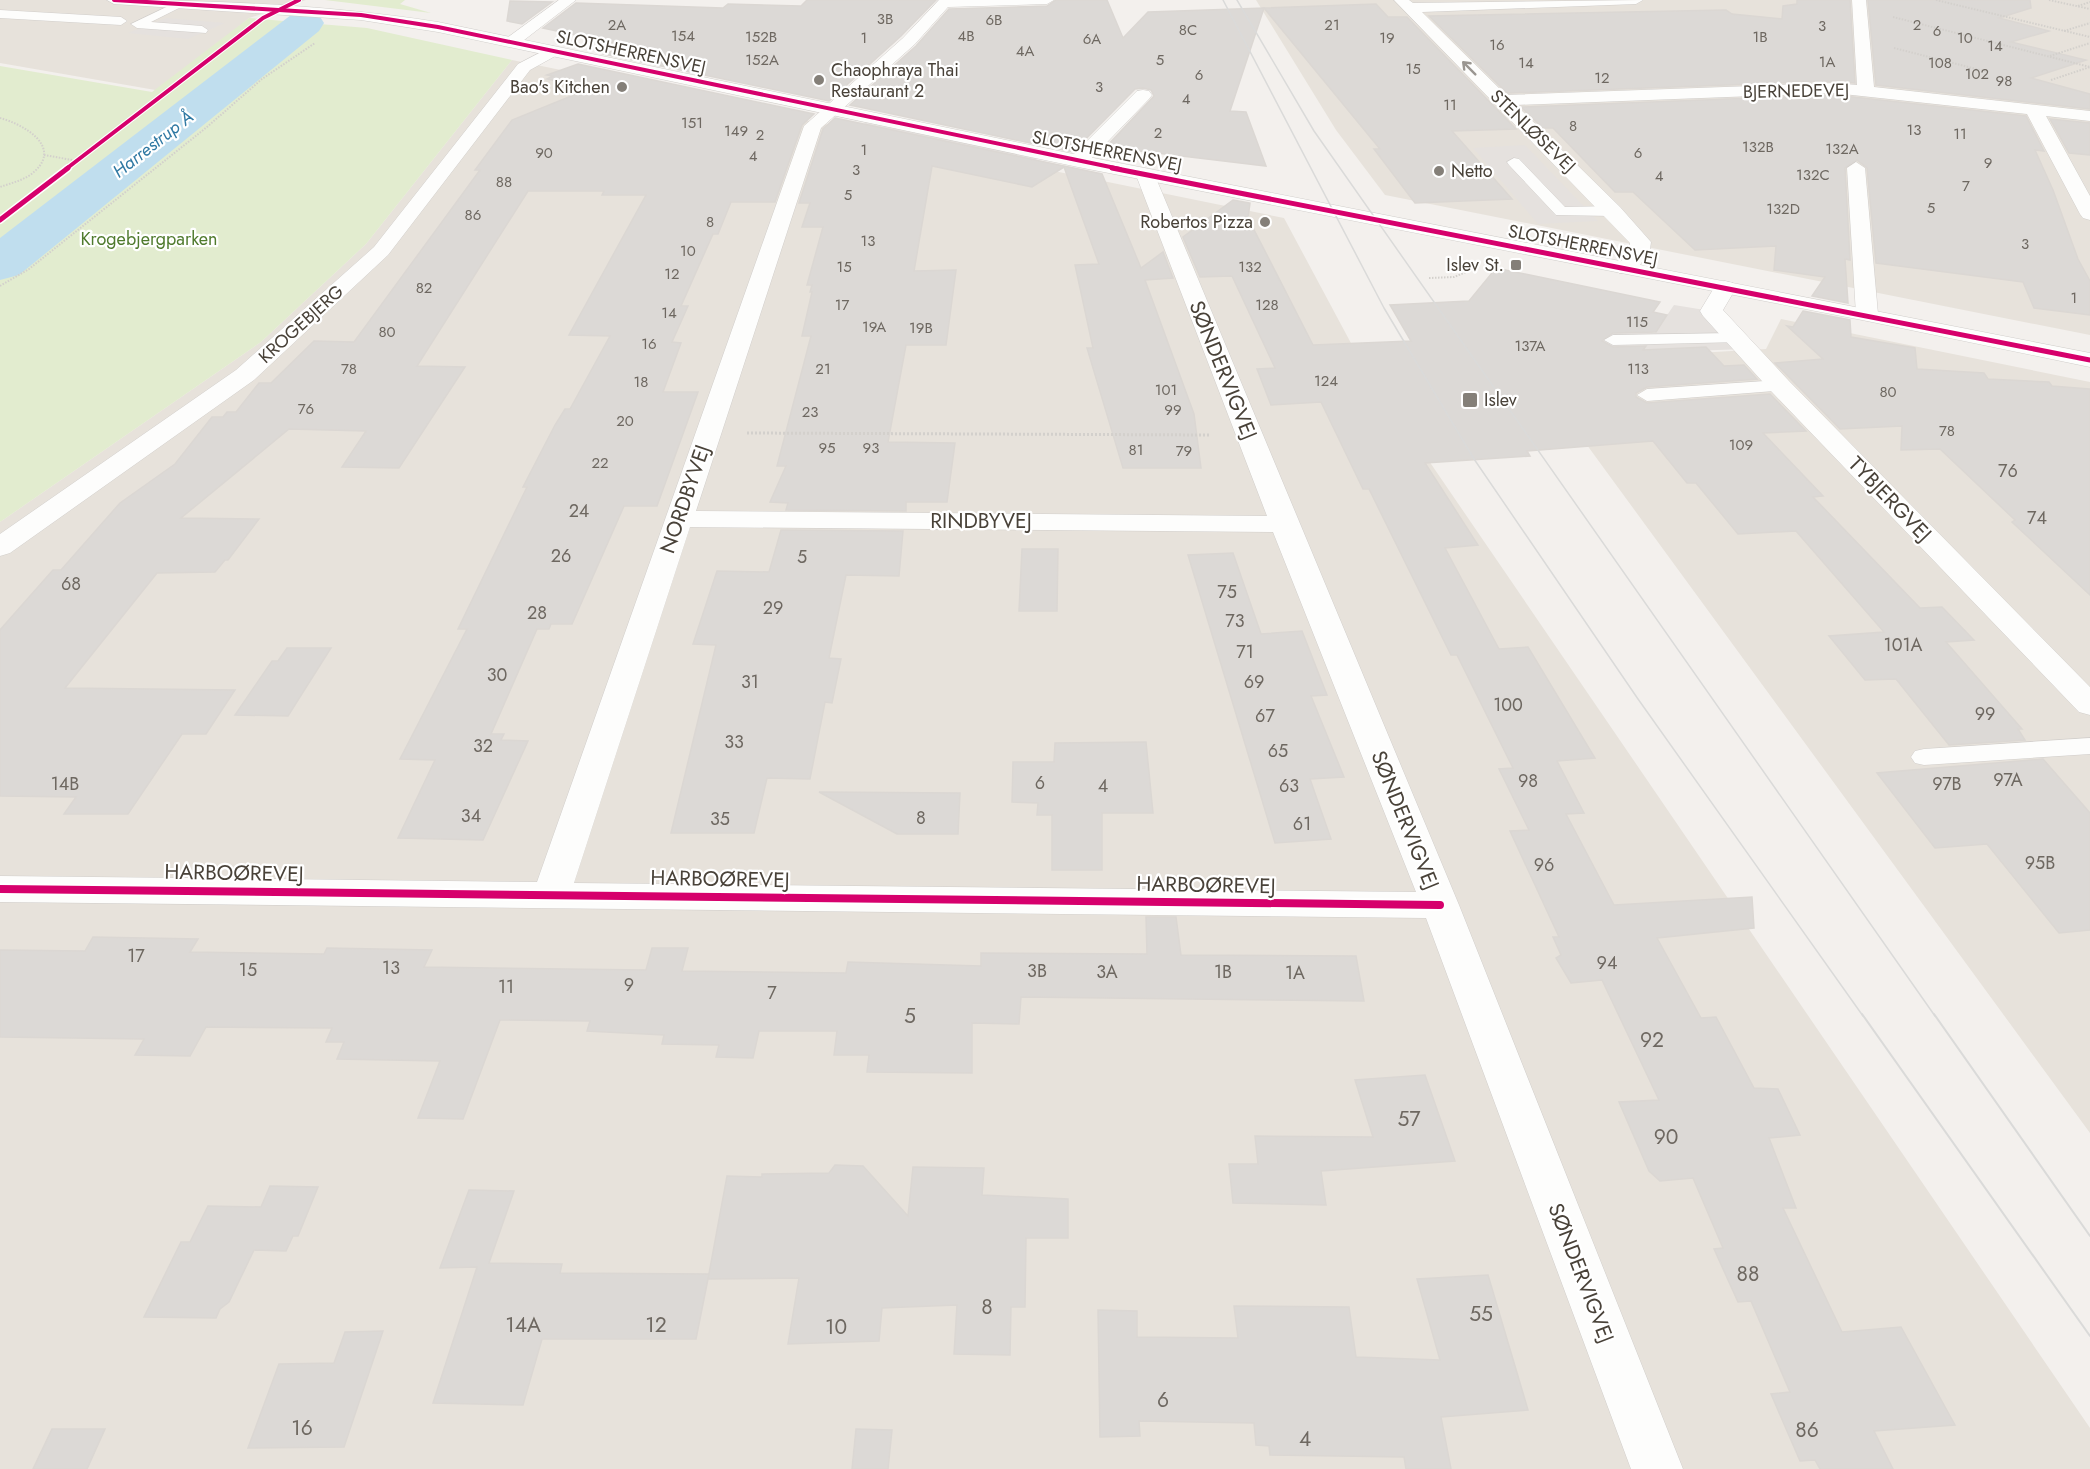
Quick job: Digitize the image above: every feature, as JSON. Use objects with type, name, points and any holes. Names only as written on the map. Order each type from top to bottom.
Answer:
[{"type":"street","name":"SLOTSHERRENSVEJ","points":[[114,0],[362,15],[513,41],[1146,175],[1867,314],[2090,360]]},
{"type":"street","name":"SLOTSHERRENSVEJ","points":[[254,0],[345,8],[362,15]]},
{"type":"street","points":[[513,41],[569,0]]},
{"type":"street","points":[[946,1],[1047,0]]},
{"type":"street","points":[[1405,4],[1636,0]]},
{"type":"street","name":"NORDBYVEJ","points":[[551,895],[813,126],[909,41],[946,1]]},
{"type":"street","name":"STENLØSEVEJ","points":[[1405,4],[1613,211],[1641,242],[1640,249],[1626,268]]},
{"type":"street","points":[[1860,8],[1866,90]]},
{"type":"street","name":"KROGEBJERG","points":[[0,547],[245,375],[381,251],[524,67],[553,51]]},
{"type":"street","name":"BJERNEDEVEJ","points":[[1500,100],[1834,88],[2090,116]]},
{"type":"street","points":[[1078,161],[1143,95]]},
{"type":"street","points":[[2033,109],[2090,214]]},
{"type":"street","points":[[1856,168],[1867,314]]},
{"type":"street","name":"SØNDERVIGVEJ","points":[[1146,175],[1284,524],[1440,905],[1657,1469]]},
{"type":"street","name":"TYBJERGVEJ","points":[[1725,288],[1711,311],[1780,386],[2090,705]]},
{"type":"street","name":"RINDBYVEJ","points":[[678,519],[1284,524]]},
{"type":"street","name":"HARBOØREVEJ","points":[[0,889],[1440,905]]},
{"type":"lane","points":[[179,4],[137,24],[202,30]]},
{"type":"lane","points":[[0,14],[121,21]]},
{"type":"lane","points":[[1514,162],[1561,212],[1613,211]]},
{"type":"lane","points":[[1613,340],[1735,338]]},
{"type":"lane","points":[[1647,395],[1780,386]]},
{"type":"lane","points":[[1924,757],[2090,746]]},
{"type":"path","points":[[1936,0],[2090,37]]},
{"type":"path","points":[[2049,0],[2090,9]]},
{"type":"path","points":[[2077,6],[2090,2]]},
{"type":"path","points":[[1860,8],[2090,67]]},
{"type":"path","points":[[0,286],[29,269],[288,58],[362,15]]},
{"type":"path","points":[[2064,31],[2090,23]]},
{"type":"path","points":[[2049,56],[2090,43]]},
{"type":"path","points":[[1863,45],[1900,49],[1991,73]]},
{"type":"path","points":[[2047,82],[2090,67]]},
{"type":"path","points":[[0,118],[12,120],[34,131],[41,142],[44,155],[42,164],[34,173],[0,187]]},
{"type":"path","points":[[44,155],[78,161]]},
{"type":"path","points":[[1429,278],[1454,277],[1475,268]]},
{"type":"path","points":[[708,433],[1249,436]]},
{"type":"shaded area","points":[[0,0],[306,0],[249,18],[161,91],[0,63]]},
{"type":"shaded area","points":[[1256,0],[2090,0],[2090,335],[1385,195],[1336,130]]},
{"type":"shaded area","points":[[166,18],[225,23],[188,39],[128,33]]},
{"type":"shaded area","points":[[512,60],[1284,218],[1360,360],[2090,1428],[2090,1469],[0,1469],[0,522],[261,342],[366,244]]},
{"type":"shaded area","points":[[866,123],[1038,158],[1034,161],[861,125]]},
{"type":"shaded area","points":[[1525,145],[1598,221],[1538,224],[1473,148]]},
{"type":"shaded area","points":[[1674,305],[1711,311],[1746,349],[1603,354],[1594,341],[1608,324],[1655,333]]},
{"type":"shaded area","points":[[1781,319],[2090,382],[2090,1133],[1527,363],[1766,349]]},
{"type":"green space","points":[[325,0],[405,0],[400,4],[431,13]]},
{"type":"green space","name":"Krogebjergparken","points":[[249,18],[367,28],[512,60],[366,244],[261,342],[0,522],[0,66],[152,92]]},
{"type":"building","points":[[807,0],[936,0],[901,36],[829,101],[604,54],[628,46],[543,28],[576,3],[723,8],[728,4],[801,6]]},
{"type":"building","points":[[1056,0],[1107,0],[1123,38],[1148,12],[1264,8],[1230,111],[1246,112],[1266,166],[1106,147],[1154,96],[1151,90],[1143,88],[1135,89],[1073,152],[850,105],[916,46],[949,9],[1047,6]]},
{"type":"building","points":[[1797,0],[1850,0],[1855,83],[1834,81],[1507,93],[1429,16],[1726,10],[1732,14],[1782,19],[1783,6],[1797,4]]},
{"type":"building","points":[[1868,0],[2030,0],[2031,8],[1999,18],[2049,31],[2011,42],[2086,60],[2031,78],[2090,94],[2090,109],[1876,85]]},
{"type":"building","points":[[510,1],[552,2],[522,24],[507,21]]},
{"type":"building","points":[[1376,4],[1388,17],[1407,17],[1516,129],[1452,131],[1512,199],[1415,203],[1374,149],[1380,149],[1264,8]]},
{"type":"building","points":[[578,64],[814,114],[802,125],[775,202],[731,202],[718,234],[713,234],[681,306],[688,306],[672,342],[681,343],[663,392],[698,392],[657,506],[624,506],[572,624],[551,624],[549,629],[537,629],[491,734],[504,734],[501,740],[528,741],[483,840],[398,838],[435,760],[400,759],[467,629],[458,629],[527,487],[523,487],[555,425],[565,409],[570,409],[610,336],[569,335],[646,195],[602,195],[604,191],[528,191],[417,366],[465,367],[399,468],[342,467],[366,431],[289,429],[181,518],[259,519],[228,560],[225,560],[215,572],[157,573],[65,688],[235,690],[206,734],[182,734],[128,814],[64,814],[76,797],[0,796],[0,630],[53,570],[61,570],[120,503],[175,464],[212,417],[223,417],[227,412],[236,412],[259,383],[271,383],[314,341],[354,342],[480,170],[475,170],[512,120],[591,88],[547,79],[553,76],[547,75]]},
{"type":"building","points":[[1834,95],[2026,116],[2044,151],[2035,150],[2053,190],[2078,259],[2090,281],[2090,315],[2034,308],[2023,282],[1876,263],[1867,168],[1857,160],[1845,168],[1850,260],[1845,259],[1848,303],[1812,296],[1825,277],[1774,270],[1776,246],[1695,250],[1633,192],[1615,192],[1553,128],[1543,128],[1521,107]]},
{"type":"building","points":[[835,118],[1102,174],[1141,268],[1163,252],[1173,278],[1145,280],[1194,414],[1201,468],[1123,468],[1087,348],[1093,348],[1075,265],[1099,264],[1064,167],[1032,187],[932,166],[914,271],[956,270],[946,345],[906,345],[888,442],[955,443],[947,502],[906,502],[906,511],[786,510],[788,503],[770,502],[786,466],[777,466],[811,336],[802,336],[812,292],[810,292],[812,285],[807,285],[823,227],[802,227],[810,203],[799,203],[823,129]]},
{"type":"building","points":[[2050,119],[2090,123],[2090,155],[2069,153]]},
{"type":"building","points":[[1233,200],[1250,203],[1248,218],[1313,345],[1411,341],[1390,305],[1469,301],[1496,268],[1660,302],[1653,312],[1667,315],[1656,332],[1613,333],[1602,341],[1613,347],[1646,346],[1643,350],[1706,347],[1724,366],[1744,365],[1757,379],[1647,387],[1636,393],[1636,397],[1647,403],[1770,394],[1806,431],[1763,433],[1823,496],[1813,497],[1920,608],[1942,607],[1974,640],[1946,642],[2022,729],[2018,729],[2025,740],[1949,745],[1896,679],[1865,680],[1829,636],[1884,632],[1796,531],[1738,534],[1696,483],[1687,483],[1653,441],[1527,451],[1530,456],[1425,463],[1478,545],[1445,548],[1499,649],[1528,647],[1595,758],[1557,761],[1584,813],[1566,814],[1614,905],[1752,897],[1754,928],[1657,938],[1701,1018],[1716,1017],[1754,1088],[1778,1089],[1800,1135],[1769,1138],[1796,1208],[1783,1208],[1842,1332],[1901,1327],[1955,1425],[1874,1431],[1893,1469],[1820,1469],[1815,1460],[1800,1461],[1771,1394],[1790,1392],[1751,1301],[1738,1302],[1714,1249],[1723,1248],[1693,1178],[1660,1181],[1649,1171],[1619,1102],[1659,1100],[1602,980],[1571,983],[1556,958],[1561,955],[1553,937],[1559,937],[1510,831],[1529,830],[1499,769],[1513,768],[1457,655],[1451,655],[1369,489],[1363,489],[1321,402],[1271,405],[1257,369],[1275,368],[1232,276],[1200,277],[1183,237]]},
{"type":"building","points":[[1803,311],[1850,320],[1851,337],[1915,348],[1917,369],[1984,373],[1988,379],[2049,382],[2052,386],[2090,389],[2090,595],[2012,522],[2015,520],[1940,449],[1901,450],[1902,426],[1840,429],[1775,363],[1823,359],[1787,326],[1793,327]]},
{"type":"building","points":[[781,530],[903,531],[899,576],[846,575],[829,658],[841,659],[832,703],[825,702],[810,779],[767,778],[754,833],[671,833],[716,645],[693,644],[717,571],[769,572]]},
{"type":"building","points":[[1022,549],[1058,549],[1057,611],[1019,611]]},
{"type":"building","points":[[1233,553],[1261,634],[1302,631],[1327,695],[1311,696],[1344,777],[1310,779],[1331,839],[1275,843],[1188,555]]},
{"type":"building","points":[[287,648],[331,648],[288,716],[235,715],[272,661],[278,661]]},
{"type":"building","points":[[1146,742],[1153,813],[1102,813],[1102,870],[1052,870],[1052,815],[1037,815],[1038,803],[1012,802],[1013,762],[1054,762],[1055,743]]},
{"type":"building","points":[[2043,759],[2090,813],[2090,930],[2059,933],[1987,844],[1935,848],[1877,773]]},
{"type":"building","points":[[819,792],[960,793],[958,834],[897,834]]},
{"type":"building","points":[[1172,879],[1173,887],[1145,887],[1145,881]]},
{"type":"building","points":[[1146,917],[1176,917],[1181,955],[1356,956],[1364,1001],[1021,997],[1019,1024],[972,1023],[972,1073],[867,1072],[869,1055],[834,1055],[837,1031],[759,1031],[753,1058],[716,1057],[719,1045],[662,1044],[664,1035],[587,1031],[590,1021],[500,1020],[463,1119],[418,1118],[440,1061],[337,1059],[344,1042],[326,1042],[332,1028],[206,1027],[190,1056],[135,1055],[144,1039],[0,1037],[0,950],[85,951],[93,937],[198,939],[190,952],[324,954],[327,948],[432,950],[424,967],[646,970],[652,948],[688,948],[682,971],[846,973],[848,962],[981,966],[981,953],[1147,954]]},
{"type":"building","points":[[1425,1075],[1455,1161],[1321,1171],[1326,1205],[1233,1203],[1229,1164],[1258,1164],[1255,1136],[1373,1137],[1355,1080]]},
{"type":"building","points":[[835,1165],[863,1166],[908,1216],[913,1167],[984,1168],[982,1195],[1068,1199],[1068,1238],[1026,1238],[1025,1307],[1011,1307],[1010,1355],[954,1354],[957,1305],[882,1308],[879,1341],[788,1344],[799,1278],[708,1279],[727,1176],[762,1177],[762,1174],[829,1173]]},
{"type":"building","points":[[270,1186],[318,1187],[298,1236],[293,1236],[286,1251],[254,1250],[229,1302],[220,1309],[216,1318],[144,1317],[181,1242],[190,1242],[208,1206],[261,1207]]},
{"type":"building","points":[[469,1190],[514,1191],[489,1263],[562,1264],[560,1273],[709,1274],[696,1339],[542,1339],[523,1405],[433,1403],[477,1267],[440,1268]]},
{"type":"building","points":[[1488,1275],[1528,1410],[1441,1417],[1451,1469],[1406,1469],[1404,1457],[1270,1455],[1269,1446],[1256,1445],[1254,1423],[1139,1421],[1140,1436],[1100,1437],[1098,1310],[1137,1311],[1137,1337],[1238,1338],[1234,1306],[1349,1307],[1356,1357],[1440,1360],[1417,1279]]},
{"type":"building","points":[[383,1331],[344,1447],[248,1448],[279,1364],[334,1363],[345,1332]]},
{"type":"building","points":[[52,1429],[105,1429],[87,1469],[33,1469]]},
{"type":"building","points":[[856,1429],[892,1430],[888,1469],[852,1469]]},
{"type":"waterway","name":"Harrestrup Å","points":[[0,264],[305,23]]},
{"type":"tram line","points":[[1223,0],[1384,308],[1474,459],[1638,699],[1863,1016]]},
{"type":"tram line","points":[[1237,0],[1314,131],[1935,1016]]},
{"type":"tram line","points":[[1862,1014],[2090,1336]]},
{"type":"tram line","points":[[1934,1014],[2090,1236]]},
{"type":"cycle path","points":[[114,0],[361,15],[438,27],[1078,161],[1867,314],[2090,360]]},
{"type":"cycle path","points":[[0,220],[263,18],[299,0]]},
{"type":"cycle path","points":[[0,889],[1440,905]]},
{"type":"place","name":"Chaophraya Thai Restaurant 2","points":[[819,80]]},
{"type":"place","name":"Bao's Kitchen","points":[[622,87]]},
{"type":"place","name":"Netto","points":[[1439,171]]},
{"type":"place","name":"Robertos Pizza","points":[[1265,222]]},
{"type":"place","name":"Islev St.","points":[[1516,265]]},
{"type":"place","name":"Islev","points":[[1470,400]]}]
